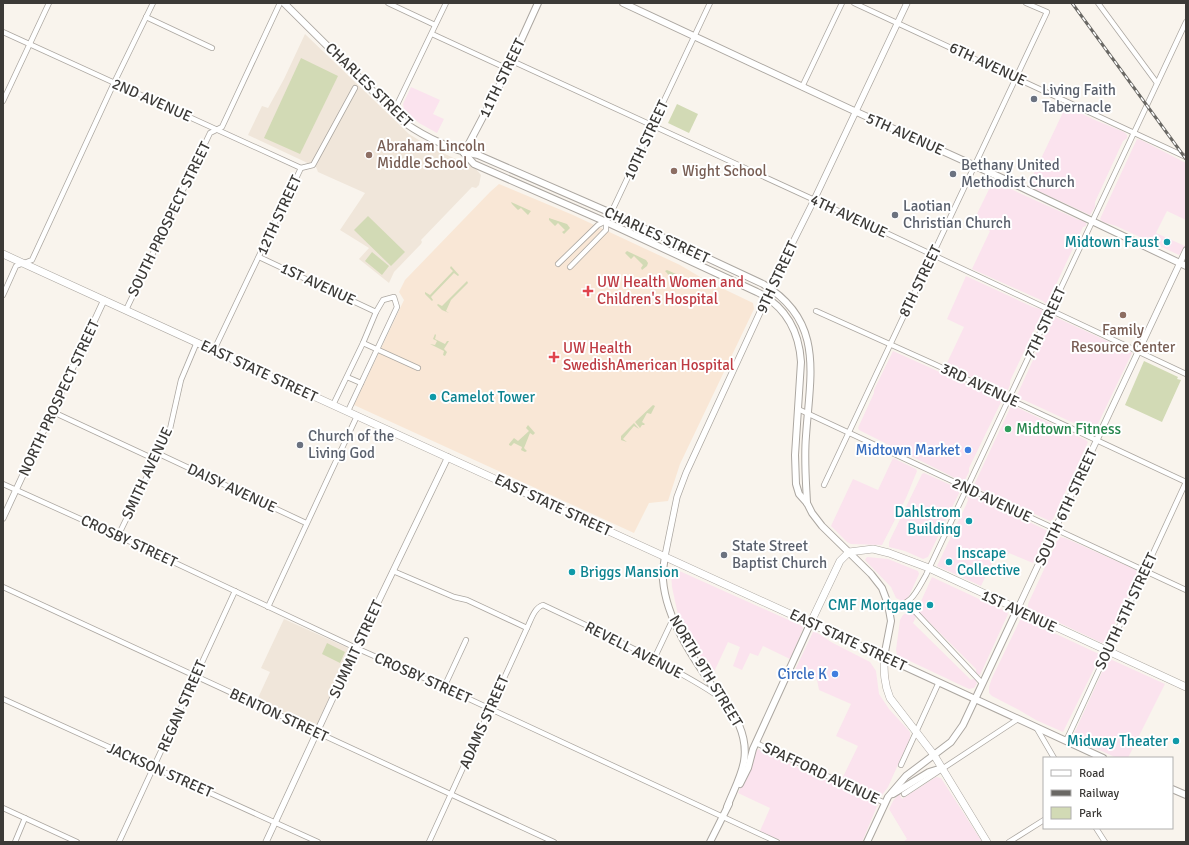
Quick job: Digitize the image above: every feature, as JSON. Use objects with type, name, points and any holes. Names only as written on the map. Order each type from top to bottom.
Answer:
[{"type":"main road","name":"CHARLES STREET","points":[[284,3],[405,123],[418,132],[464,153],[478,155],[611,213],[771,289],[780,296],[802,323],[806,333],[811,356],[805,447],[807,503]]},
{"type":"main road","name":"11TH STREET","points":[[464,153],[512,61],[538,3]]},
{"type":"main road","name":"5TH AVENUE","points":[[623,3],[1183,264]]},
{"type":"main road","name":"CHARLES STREET","points":[[464,153],[474,164],[606,222],[767,297],[776,304],[796,332],[800,347],[801,362],[795,455],[796,484],[799,494],[807,503],[812,513],[822,526],[871,574],[882,588],[888,604],[890,621],[884,657]]},
{"type":"main road","name":"EAST STATE STREET","points":[[3,254],[811,622],[1101,757]]},
{"type":"main road","name":"1ST AVENUE","points":[[849,552],[873,549],[889,553],[929,568],[1186,687]]},
{"type":"main road","points":[[710,842],[722,816],[745,774],[756,743],[840,561],[849,552]]},
{"type":"main road","name":"NORTH 9TH STREET","points":[[665,556],[662,579],[666,601],[673,619],[692,655],[739,725],[744,738],[746,752],[736,786],[727,807]]},
{"type":"main road","name":"SOUTH 6TH STREET","points":[[869,840],[887,800],[906,776],[951,742],[963,725],[1017,610]]},
{"type":"main road","points":[[884,657],[884,678],[890,698],[917,731],[934,755],[987,842]]},
{"type":"main road","points":[[887,800],[923,775],[942,768]]},
{"type":"main road","points":[[1173,790],[1186,796]]},
{"type":"street","points":[[3,101],[49,3]]},
{"type":"street","points":[[3,295],[16,266],[32,260],[153,3]]},
{"type":"street","name":"SOUTH PROSPECT STREET","points":[[126,310],[210,133],[222,126],[280,3]]},
{"type":"street","points":[[388,3],[435,25]]},
{"type":"street","points":[[394,111],[446,3]]},
{"type":"street","name":"10TH STREET","points":[[570,267],[606,230],[606,222],[710,3]]},
{"type":"street","points":[[802,87],[842,3]]},
{"type":"street","name":"6TH AVENUE","points":[[854,3],[1186,158]]},
{"type":"street","name":"9TH STREET","points":[[665,556],[677,497],[686,473],[767,297],[856,112],[906,3]]},
{"type":"street","name":"8TH STREET","points":[[824,486],[848,432],[1047,12],[1026,3]]},
{"type":"street","points":[[1098,3],[1157,83]]},
{"type":"street","points":[[146,17],[212,48]]},
{"type":"street","name":"7TH STREET","points":[[889,611],[907,603],[914,597],[929,568],[1135,134],[1186,22]]},
{"type":"street","name":"2ND AVENUE","points":[[3,32],[114,84],[301,168]]},
{"type":"street","points":[[432,34],[508,69]]},
{"type":"street","name":"4TH AVENUE","points":[[512,61],[1186,374]]},
{"type":"street","name":"12TH STREET","points":[[214,350],[301,168],[312,165],[355,88]]},
{"type":"street","points":[[558,264],[598,225],[606,222]]},
{"type":"street","name":"SOUTH 6TH STREET","points":[[1017,610],[1138,352],[1183,264],[1186,250]]},
{"type":"street","name":"1ST AVENUE","points":[[259,257],[376,312]]},
{"type":"street","points":[[333,405],[363,343],[376,312],[383,300],[394,296],[397,307],[348,411]]},
{"type":"street","name":"NORTH PROSPECT STREET","points":[[3,518],[104,300]]},
{"type":"street","name":"3RD AVENUE","points":[[816,311],[1186,482]]},
{"type":"street","name":"SMITH AVENUE","points":[[118,536],[154,459],[170,429],[180,380],[197,342]]},
{"type":"street","points":[[363,343],[418,368]]},
{"type":"street","points":[[347,376],[361,383]]},
{"type":"street","name":"2ND AVENUE","points":[[798,409],[1186,590]]},
{"type":"street","points":[[53,412],[154,459]]},
{"type":"street","points":[[268,607],[357,416]]},
{"type":"street","name":"DAISY AVENUE","points":[[157,453],[306,523]]},
{"type":"street","name":"SUMMIT STREET","points":[[266,842],[316,732],[448,457]]},
{"type":"street","name":"SOUTH 5TH STREET","points":[[1066,741],[1186,482]]},
{"type":"street","name":"CROSBY STREET","points":[[3,484],[777,842]]},
{"type":"street","points":[[393,571],[454,597],[467,600],[527,628]]},
{"type":"street","name":"BENTON STREET","points":[[3,587],[554,842]]},
{"type":"street","name":"REGAN STREET","points":[[120,842],[235,591]]},
{"type":"street","points":[[907,603],[982,683]]},
{"type":"street","name":"ADAMS STREET","points":[[429,842],[489,708],[536,609],[543,606]]},
{"type":"street","name":"REVELL AVENUE","points":[[543,606],[601,632],[654,659],[704,687],[722,700]]},
{"type":"street","points":[[654,659],[673,619]]},
{"type":"street","points":[[446,688],[446,683],[466,640]]},
{"type":"street","points":[[901,765],[939,682]]},
{"type":"street","name":"JACKSON STREET","points":[[3,699],[318,842]]},
{"type":"street","points":[[904,794],[1018,719]]},
{"type":"street","points":[[1036,727],[1053,757]]},
{"type":"street","name":"SPAFFORD AVENUE","points":[[756,743],[887,800]]},
{"type":"street","points":[[3,808],[78,842]]},
{"type":"street","points":[[14,842],[25,818]]},
{"type":"street","points":[[1009,842],[1043,821]]},
{"type":"street","points":[[1097,829],[1104,842]]},
{"type":"shaded area","name":"Abraham Lincoln Middle School","points":[[305,34],[409,134],[430,147],[475,168],[481,175],[479,185],[476,188],[472,187],[421,240],[421,244],[394,272],[389,283],[359,259],[369,248],[340,230],[365,193],[318,172],[316,167],[248,135],[262,106],[268,108],[284,79]]},
{"type":"shaded area","points":[[411,87],[440,100],[433,114],[444,119],[437,133],[419,123],[404,109],[403,104]]},
{"type":"shaded area","points":[[1066,106],[1124,132],[1127,135],[1127,138],[1123,141],[1095,202],[1095,207],[1090,215],[1028,186]]},
{"type":"shaded area","points":[[1137,139],[1186,163],[1186,220],[1167,211],[1156,233],[1185,246],[1179,255],[1116,226],[1103,222],[1100,219]]},
{"type":"shaded area","points":[[993,181],[1086,223],[1086,226],[1083,227],[1053,291],[1049,304],[972,269],[990,231],[973,222]]},
{"type":"shaded area","name":"UW Health SwedishAmerican Hospital","points":[[499,184],[573,215],[680,265],[707,281],[753,303],[754,309],[680,464],[668,501],[649,503],[634,533],[354,405],[404,300],[399,292],[405,280]]},
{"type":"shaded area","points":[[966,276],[1043,311],[1043,315],[1040,318],[1010,381],[1007,392],[1003,392],[946,365],[964,327],[947,319]]},
{"type":"shaded area","points":[[1053,316],[1132,353],[1093,432],[1024,400],[1016,399],[1015,396],[1018,393]]},
{"type":"shaded area","points":[[893,351],[1002,400],[969,468],[969,472],[965,480],[961,481],[859,430],[858,428],[874,390]]},
{"type":"shaded area","points":[[1011,406],[1014,406],[1088,442],[1053,519],[1050,521],[977,488],[974,485]]},
{"type":"shaded area","points":[[893,458],[916,469],[917,471],[906,498],[882,545],[851,544],[847,542],[831,526],[853,479],[878,490]]},
{"type":"shaded area","points":[[924,473],[953,486],[958,486],[961,489],[928,557],[923,559],[905,551],[889,547],[889,542],[922,474]]},
{"type":"shaded area","points":[[969,494],[972,494],[1046,530],[1047,532],[1033,563],[1009,553],[1007,556],[997,552],[981,586],[937,566],[967,503],[967,497]]},
{"type":"shaded area","points":[[1060,537],[1134,569],[1139,573],[1106,642],[1102,643],[1028,608],[1028,604]]},
{"type":"shaded area","points":[[867,557],[888,559],[918,571],[919,574],[908,598],[902,601],[896,598],[891,587],[865,560]]},
{"type":"shaded area","points":[[675,569],[802,626],[803,629],[790,659],[763,646],[758,656],[750,653],[742,670],[733,666],[740,647],[728,642],[713,674],[694,647],[678,615],[672,587],[671,574],[671,570]]},
{"type":"shaded area","points":[[932,577],[1007,612],[1008,614],[980,675],[976,674],[976,669],[917,610]]},
{"type":"shaded area","points":[[912,610],[916,617],[913,623],[971,680],[975,679],[977,683],[974,688],[969,689],[897,655],[896,650],[900,620],[903,615]]},
{"type":"shaded area","points":[[1022,618],[1099,654],[1093,671],[1063,732],[1036,720],[989,693],[992,678]]},
{"type":"shaded area","points":[[284,619],[348,648],[350,651],[317,725],[314,726],[257,700],[270,672],[261,668]]},
{"type":"shaded area","points":[[813,632],[816,632],[831,642],[870,662],[876,671],[879,694],[889,709],[910,732],[910,738],[888,787],[882,795],[878,796],[842,779],[858,746],[836,736],[851,704],[819,690],[817,680],[795,670]]},
{"type":"shaded area","points":[[1108,659],[1165,684],[1128,757],[1115,757],[1073,738]]},
{"type":"shaded area","points":[[758,749],[878,804],[862,842],[784,842],[760,831],[770,808],[738,793],[748,773],[755,752]]},
{"type":"shaded area","points":[[936,777],[941,778],[982,842],[903,842],[907,839],[889,809],[893,801],[899,794],[902,799]]},
{"type":"green space","points":[[301,58],[338,76],[300,154],[264,138]]},
{"type":"green space","points":[[677,104],[698,114],[689,133],[668,123]]},
{"type":"green space","points":[[511,202],[531,211],[528,215],[521,208],[518,210]]},
{"type":"green space","points":[[368,216],[405,252],[391,266],[354,230]]},
{"type":"green space","points":[[549,218],[567,224],[570,228],[564,234],[562,232],[565,230],[558,223],[555,226]]},
{"type":"green space","points":[[627,251],[646,260],[648,263],[647,266],[642,270],[641,268],[643,265],[634,256],[631,259],[625,253]]},
{"type":"green space","points":[[372,252],[389,266],[382,275],[365,261]]},
{"type":"green space","points":[[451,266],[459,275],[458,276],[454,273],[431,297],[433,300],[432,301],[425,294],[425,292],[430,295],[453,271],[450,268]]},
{"type":"green space","points":[[667,270],[685,278],[686,280],[683,283],[679,279],[674,281],[665,271]]},
{"type":"green space","points":[[467,281],[468,283],[451,300],[446,311],[449,313],[442,310],[437,305],[442,306]]},
{"type":"green space","points":[[435,334],[435,339],[445,344],[449,341],[444,349],[447,352],[445,356],[443,355],[444,351],[430,344],[435,345],[437,341],[433,339]]},
{"type":"green space","points":[[1144,361],[1178,377],[1177,379],[1181,380],[1162,422],[1125,405]]},
{"type":"green space","points":[[653,405],[655,406],[651,414],[647,413],[642,422],[645,424],[640,428],[635,422]]},
{"type":"green space","points":[[634,423],[639,429],[634,426],[623,439],[627,442],[621,440],[621,436]]},
{"type":"green space","points":[[528,425],[535,433],[533,435],[530,433],[524,448],[527,451],[525,452],[521,450],[522,447],[514,443],[511,446],[509,445],[514,438],[518,441],[529,431],[526,428]]},
{"type":"green space","points":[[327,643],[345,652],[340,663],[322,654]]},
{"type":"railway","points":[[1072,3],[1186,159]]},
{"type":"place","name":"Living Faith Tabernacle","points":[[1034,99]]},
{"type":"place","name":"Abraham Lincoln Middle School","points":[[369,155]]},
{"type":"place","name":"Wight School","points":[[674,171]]},
{"type":"place","name":"Bethany United Methodist Church","points":[[953,174]]},
{"type":"place","name":"Laotian Christian Church","points":[[895,215]]},
{"type":"place","name":"Midtown Faust","points":[[1167,242]]},
{"type":"place","name":"UW Health Women and Children's Hospital","points":[[588,291]]},
{"type":"place","name":"Family Resource Center","points":[[1123,315]]},
{"type":"place","name":"UW Health SwedishAmerican Hospital","points":[[554,357]]},
{"type":"place","name":"Camelot Tower","points":[[433,397]]},
{"type":"place","name":"Midtown Fitness","points":[[1008,429]]},
{"type":"place","name":"Church of the Living God","points":[[300,445]]},
{"type":"place","name":"Midtown Market","points":[[968,450]]},
{"type":"place","name":"Dahlstrom Building","points":[[969,521]]},
{"type":"place","name":"State Street Baptist Church","points":[[724,555]]},
{"type":"place","name":"Inscape Collective","points":[[949,562]]},
{"type":"place","name":"Briggs Mansion","points":[[572,572]]},
{"type":"place","name":"CMF Mortgage","points":[[930,605]]},
{"type":"place","name":"Circle K","points":[[835,674]]},
{"type":"place","name":"Midway Theater","points":[[1176,741]]}]
